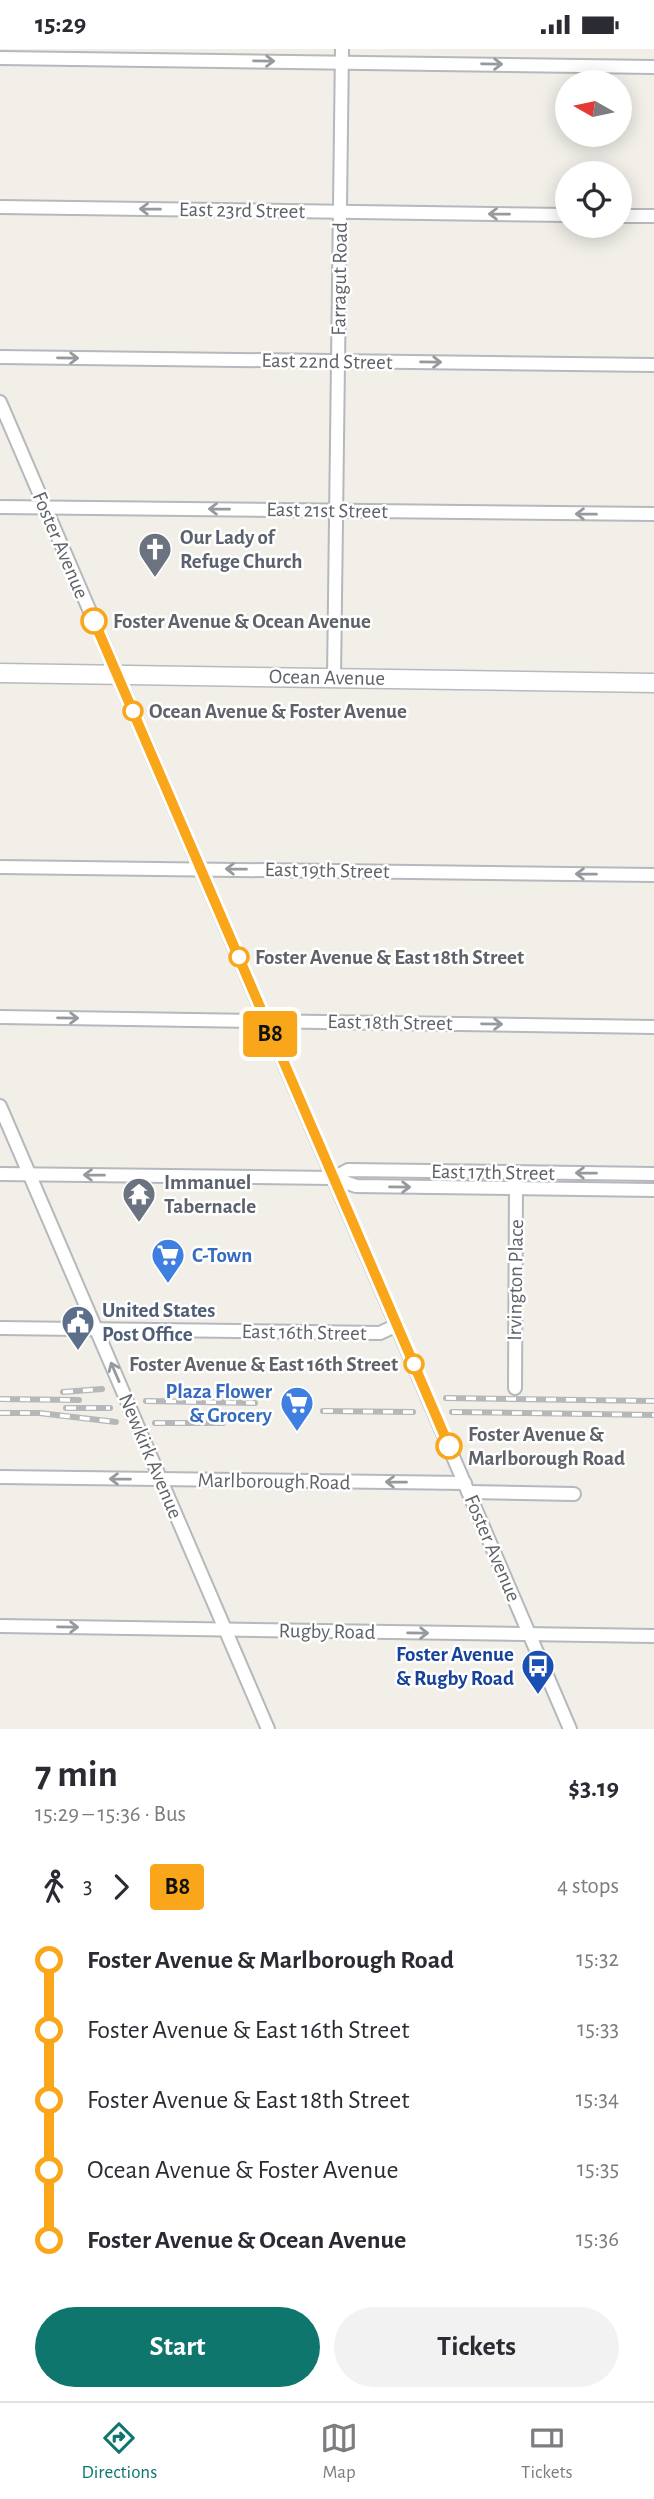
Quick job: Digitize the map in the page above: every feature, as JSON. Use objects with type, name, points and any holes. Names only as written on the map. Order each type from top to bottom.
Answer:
[{"type":"main road","name":"Ocean Avenue","points":[[0,673],[654,683]]},
{"type":"street","name":"Farragut Road","points":[[334,677],[342,49]]},
{"type":"street","points":[[0,58],[654,67]]},
{"type":"street","name":"East 23rd Street","points":[[0,207],[555,215]]},
{"type":"street","points":[[632,216],[654,216]]},
{"type":"street","name":"East 22nd Street","points":[[0,357],[654,365]]},
{"type":"street","name":"Foster Avenue","points":[[0,403],[570,1729]]},
{"type":"street","name":"East 21st Street","points":[[0,507],[654,515]]},
{"type":"street","name":"East 19th Street","points":[[0,867],[654,875]]},
{"type":"street","name":"East 18th Street","points":[[0,1017],[654,1027]]},
{"type":"street","name":"Newkirk Avenue","points":[[0,1106],[268,1729]]},
{"type":"street","name":"East 17th Street","points":[[334,1178],[348,1170],[654,1174]]},
{"type":"street","name":"Irvington Place","points":[[514,1388],[516,1172]]},
{"type":"street","name":"East 17th Street","points":[[0,1174],[334,1178],[356,1186],[654,1191]]},
{"type":"street","name":"East 16th Street","points":[[0,1328],[380,1333],[397,1325]]},
{"type":"street","name":"Marlborough Road","points":[[0,1477],[466,1487],[574,1494]]},
{"type":"street","name":"Rugby Road","points":[[0,1626],[654,1636]]},
{"type":"railway","points":[[63,1392],[102,1389]]},
{"type":"railway","points":[[446,1398],[654,1401]]},
{"type":"railway","points":[[0,1399],[79,1400]]},
{"type":"railway","points":[[146,1401],[255,1403]]},
{"type":"railway","points":[[66,1408],[110,1408]]},
{"type":"railway","points":[[323,1411],[413,1412]]},
{"type":"railway","points":[[452,1412],[654,1415]]},
{"type":"railway","points":[[0,1413],[39,1413],[116,1422]]},
{"type":"railway","points":[[155,1423],[223,1423]]},
{"type":"bus line","name":"B8","points":[[94,621],[285,1071],[449,1446]]},
{"type":"place","name":"Our Lady of Refuge Church","points":[[155,579]]},
{"type":"place","name":"Foster Avenue & Ocean Avenue","points":[[94,621]]},
{"type":"place","name":"Ocean Avenue & Foster Avenue","points":[[133,711]]},
{"type":"place","name":"Foster Avenue & East 18th Street","points":[[239,957]]},
{"type":"place","name":"Immanuel Tabernacle","points":[[139,1224]]},
{"type":"place","name":"C-Town","points":[[168,1285]]},
{"type":"place","name":"United States Post Office","points":[[78,1352]]},
{"type":"place","name":"Foster Avenue & East 16th Street","points":[[414,1364]]},
{"type":"place","name":"Plaza Flower & Grocery","points":[[297,1433]]},
{"type":"place","name":"Foster Avenue & Marlborough Road","points":[[449,1446]]},
{"type":"place","name":"Foster Avenue & Rugby Road","points":[[538,1696]]}]
